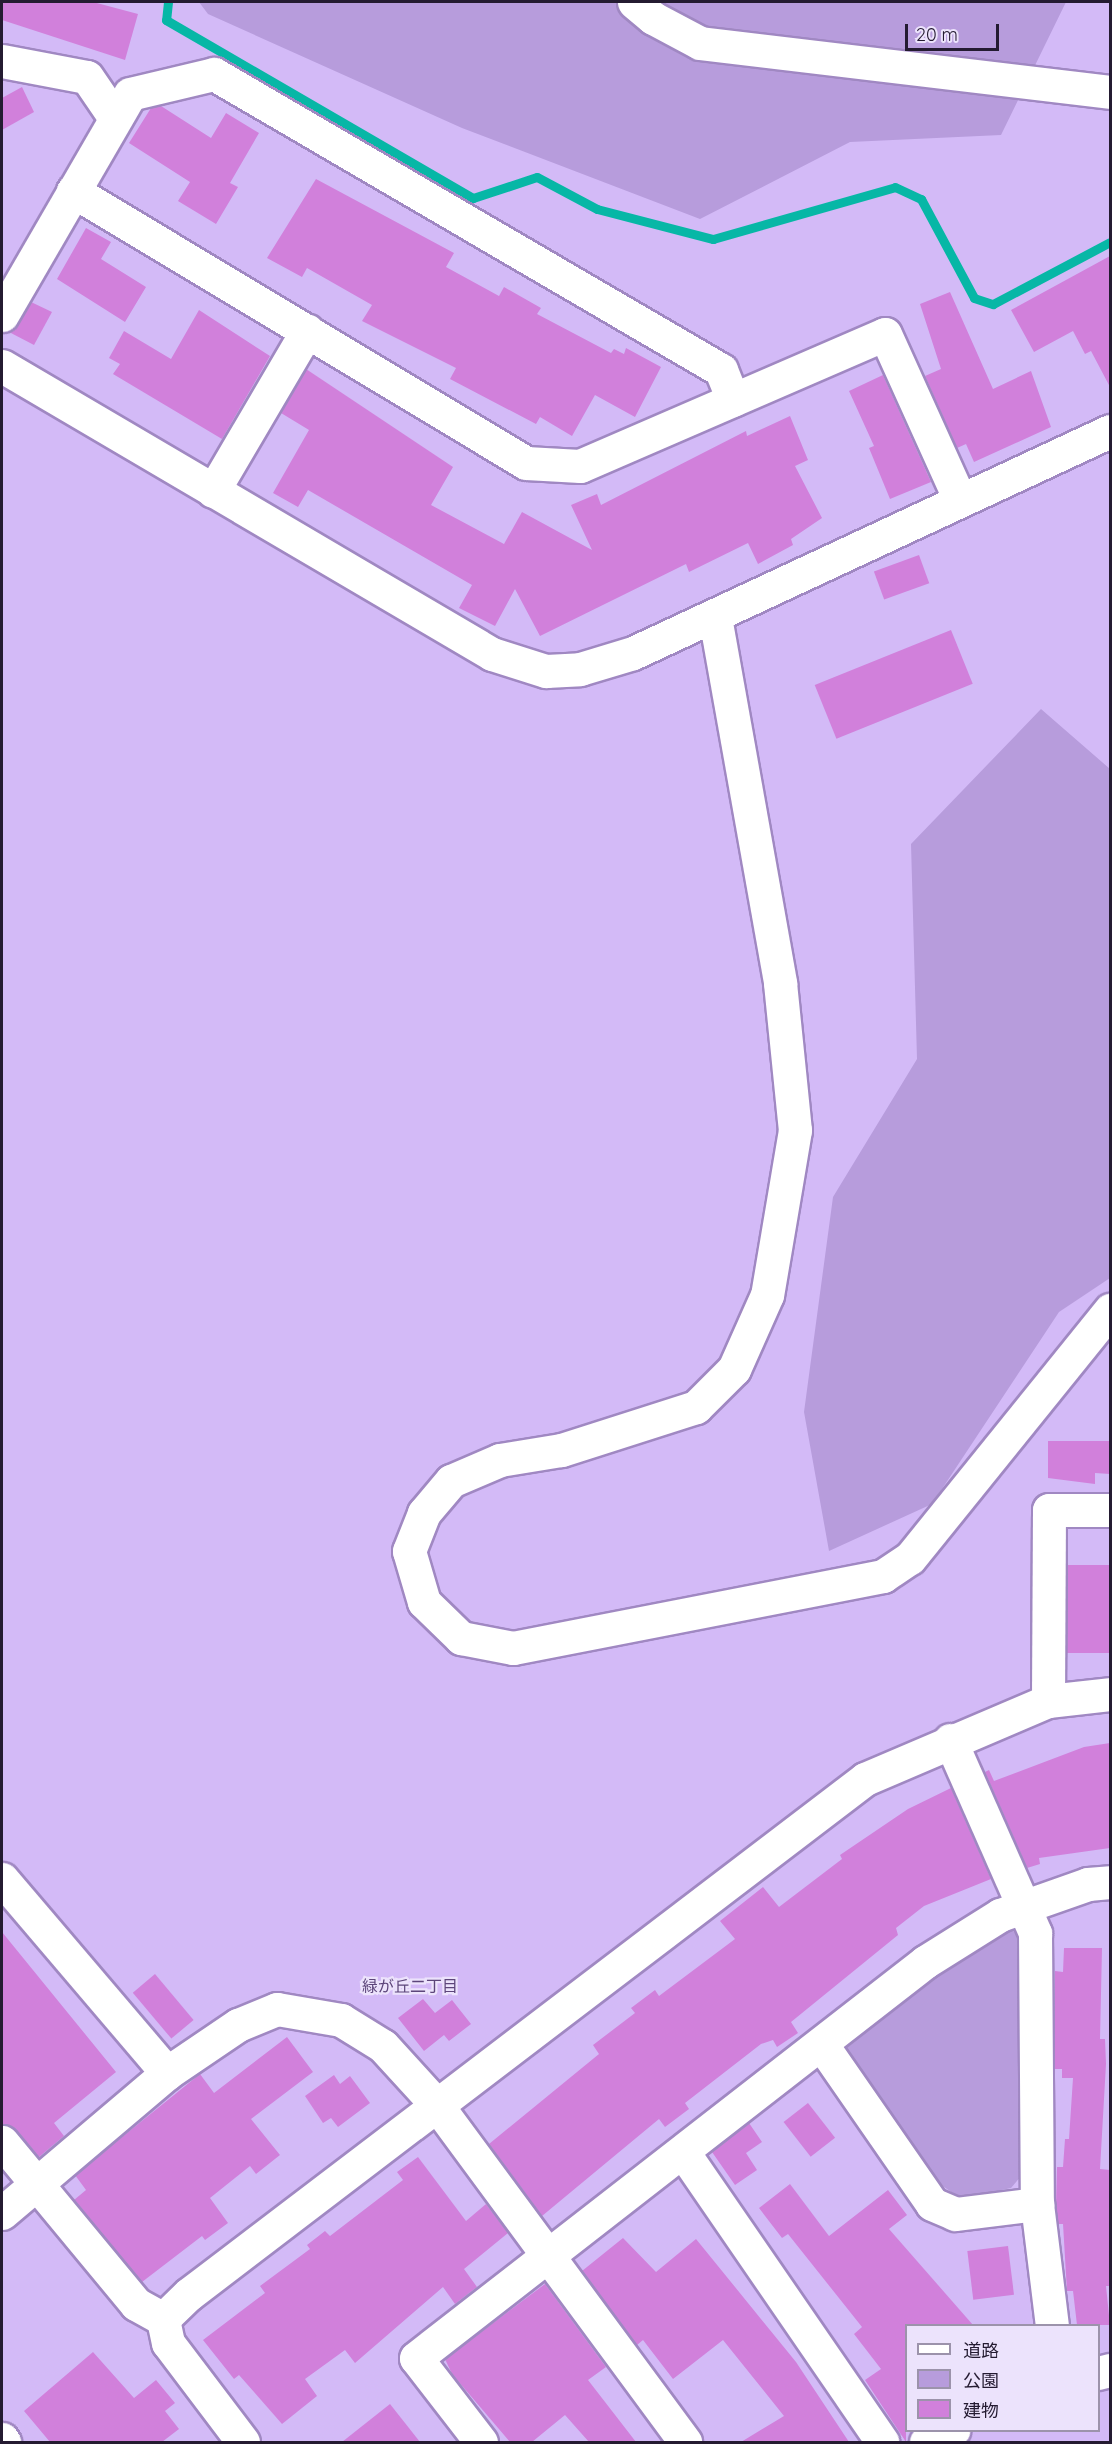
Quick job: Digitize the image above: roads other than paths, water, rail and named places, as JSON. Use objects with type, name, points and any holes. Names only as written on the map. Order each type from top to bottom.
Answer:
[{"type":"street","points":[[634,2],[653,18],[700,43],[1110,92]]},
{"type":"street","points":[[2,61],[87,77],[116,118]]},
{"type":"street","points":[[2,315],[130,94],[214,74],[721,369],[733,400]]},
{"type":"street","points":[[73,191],[526,463],[580,466],[885,334],[959,498]]},
{"type":"street","points":[[213,491],[307,331]]},
{"type":"street","points":[[2,366],[492,654],[519,665],[546,671],[580,669],[633,653],[715,617],[959,498],[1110,431]]},
{"type":"street","points":[[715,617],[780,983],[795,1131],[767,1295],[734,1369],[696,1407],[561,1450],[500,1461],[451,1481],[424,1513],[409,1551],[424,1602],[461,1638],[513,1648],[883,1576],[910,1558],[1110,1310]]},
{"type":"street","points":[[1048,1701],[1049,1510],[1110,1510]]},
{"type":"street","points":[[163,2319],[189,2294],[864,1779],[950,1740],[1048,1701],[1110,1694]]},
{"type":"street","points":[[950,1740],[1012,1887],[1028,1909],[1035,1933],[1037,2205],[1052,2324]]},
{"type":"street","points":[[2,1879],[167,2073]]},
{"type":"street","points":[[481,2442],[416,2358],[822,2045],[925,1962],[1000,1915],[1028,1909],[1088,1884],[1110,1882]]},
{"type":"street","points":[[2,2213],[35,2182],[167,2073],[238,2025],[277,2009],[341,2020],[383,2046],[436,2104],[685,2442]]},
{"type":"street","points":[[822,2045],[932,2204],[955,2214],[1037,2205]]},
{"type":"street","points":[[2,2142],[136,2304],[163,2319],[168,2343],[243,2442]]},
{"type":"street","points":[[683,2152],[882,2442]]},
{"type":"street","points":[[926,2442],[948,2432]]},
{"type":"waterway","points":[[168,2],[166,20],[473,198],[537,177],[597,209],[713,239],[895,187],[921,199],[974,298],[993,304],[1110,242]]},
{"type":"district","name":"緑が丘二丁目","points":[[410,1986]]}]
